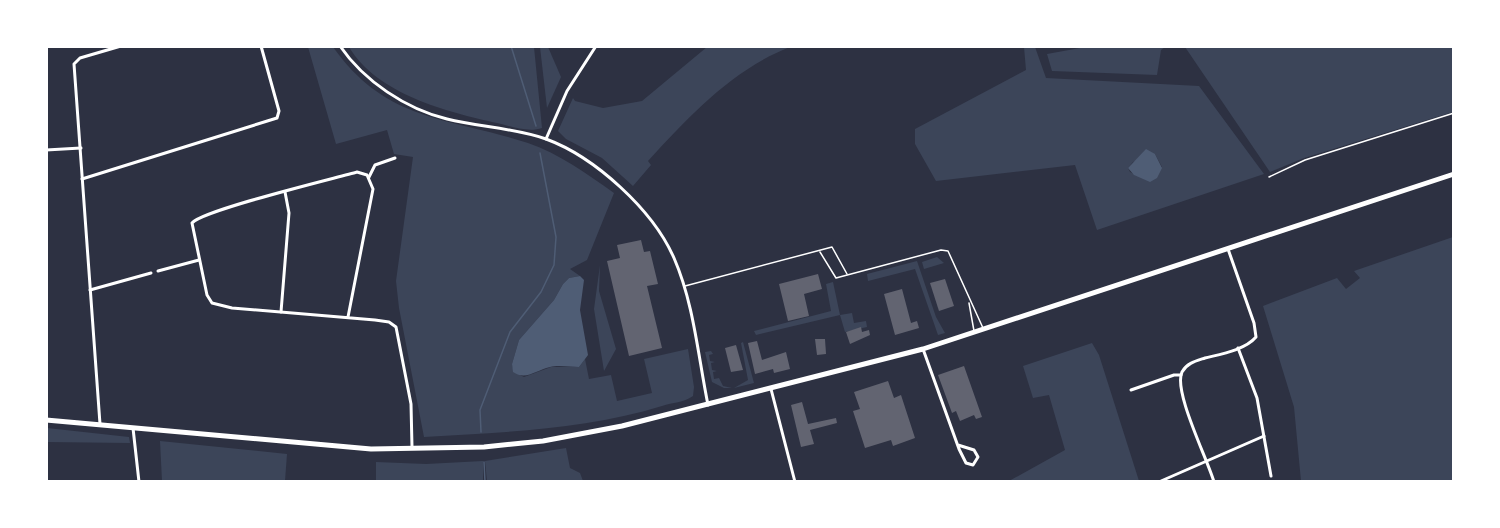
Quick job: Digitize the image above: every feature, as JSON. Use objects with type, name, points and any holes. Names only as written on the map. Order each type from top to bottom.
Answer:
[{"type":"main road","points":[[48,420],[339,448],[484,447],[577,435],[708,405],[923,349],[1454,174]]},
{"type":"street","points":[[100,424],[75,61],[121,46]]},
{"type":"street","points":[[82,179],[277,118],[279,111],[261,46]]},
{"type":"street","points":[[340,46],[349,60],[371,80],[415,108],[446,119],[546,139],[592,165],[636,203],[661,234],[673,256],[684,286],[692,314],[708,405]]},
{"type":"street","points":[[546,139],[567,90],[596,46]]},
{"type":"street","points":[[46,150],[81,148]]},
{"type":"street","points":[[348,317],[373,189],[369,177],[375,165],[395,158]]},
{"type":"street","points":[[369,177],[357,172],[196,218],[192,229],[207,295],[212,303],[219,307],[348,317],[388,322],[396,327],[411,404],[411,449]]},
{"type":"street","points":[[281,312],[289,213],[285,192]]},
{"type":"street","points":[[1214,482],[1208,460],[1185,408],[1180,390],[1181,375],[1191,364],[1238,348],[1254,339],[1256,333],[1227,248]]},
{"type":"street","points":[[158,271],[199,260]]},
{"type":"street","points":[[90,290],[151,273]]},
{"type":"street","points":[[1238,348],[1254,389],[1271,476]]},
{"type":"street","points":[[923,349],[958,445],[966,463],[973,465],[978,457],[974,450],[958,445]]},
{"type":"street","points":[[1131,390],[1174,375],[1181,375]]},
{"type":"street","points":[[771,389],[795,482]]},
{"type":"street","points":[[133,428],[139,482]]},
{"type":"street","points":[[1161,481],[1264,436]]},
{"type":"lane","points":[[684,286],[832,247],[847,275]]},
{"type":"lane","points":[[820,252],[836,278],[945,250],[951,253],[969,302],[983,330]]},
{"type":"lane","points":[[969,302],[974,333]]},
{"type":"path","points":[[1269,177],[1305,160],[1454,113]]},
{"type":"shaded area","points":[[1091,46],[1165,47],[1161,50],[1157,75],[1052,71],[1047,54]]},
{"type":"shaded area","points":[[308,47],[333,47],[354,72],[375,90],[398,104],[421,114],[528,143],[573,165],[614,193],[587,260],[570,269],[580,276],[569,278],[563,284],[554,300],[519,340],[512,364],[514,372],[524,377],[551,367],[579,367],[585,359],[589,379],[611,375],[617,401],[652,393],[644,359],[688,349],[694,387],[693,396],[633,414],[574,425],[424,437],[399,308],[396,281],[413,157],[394,154],[387,130],[336,144]]},
{"type":"shaded area","points":[[349,47],[534,47],[542,128],[531,130],[513,127],[436,107],[395,89],[377,77],[361,63]]},
{"type":"shaded area","points":[[540,47],[548,47],[561,77],[547,108]]},
{"type":"shaded area","points":[[707,47],[790,47],[769,56],[713,95],[648,161],[651,165],[633,186],[602,158],[566,139],[558,131],[573,98],[575,101],[603,108],[642,101]]},
{"type":"shaded area","points":[[1024,47],[1035,47],[1046,78],[1199,86],[1264,174],[1097,230],[1075,165],[936,181],[915,144],[915,129],[1026,70]],"holes":[[[1155,154],[1162,167],[1143,178],[1130,172],[1128,168],[1133,162]]]},
{"type":"shaded area","points":[[1185,47],[1453,47],[1453,112],[1304,158],[1270,172]]},
{"type":"shaded area","points":[[1146,149],[1155,154],[1162,168],[1157,178],[1150,182],[1134,175],[1128,168]]},
{"type":"shaded area","points":[[1453,237],[1453,481],[1301,481],[1294,407],[1263,306],[1337,278],[1346,289],[1360,278],[1354,271]]},
{"type":"shaded area","points":[[937,257],[944,263],[924,269],[922,262]]},
{"type":"shaded area","points":[[917,261],[936,317],[945,333],[938,335],[915,269],[868,281],[867,274]]},
{"type":"shaded area","points":[[600,265],[599,291],[616,349],[604,371],[594,309]]},
{"type":"shaded area","points":[[580,276],[584,280],[580,310],[588,355],[579,367],[553,366],[527,375],[513,372],[512,364],[519,340],[554,300],[563,284],[569,278]]},
{"type":"shaded area","points":[[833,282],[840,315],[756,335],[754,331],[831,311],[826,284]]},
{"type":"shaded area","points":[[852,313],[854,323],[866,321],[867,327],[845,332],[840,315]]},
{"type":"shaded area","points":[[743,342],[754,383],[734,388],[748,380],[741,343]]},
{"type":"shaded area","points":[[1092,343],[1099,355],[1139,481],[1009,481],[1065,450],[1049,395],[1033,398],[1023,366]]},
{"type":"shaded area","points":[[711,351],[713,354],[709,355],[710,361],[715,362],[711,363],[712,370],[717,371],[713,372],[714,379],[719,378],[723,386],[732,388],[724,388],[712,382],[705,352]]},
{"type":"shaded area","points":[[47,428],[129,437],[130,443],[47,442]]},
{"type":"shaded area","points":[[160,441],[287,454],[285,481],[162,481]]},
{"type":"shaded area","points":[[566,448],[570,468],[580,473],[583,481],[487,481],[485,461]]},
{"type":"shaded area","points":[[483,461],[483,481],[376,481],[376,462],[426,464]]},
{"type":"building","points":[[641,240],[644,252],[650,251],[658,284],[647,286],[662,348],[629,356],[607,261],[620,258],[617,245]]},
{"type":"building","points":[[818,274],[822,289],[804,294],[809,316],[788,321],[779,284]]},
{"type":"building","points":[[945,279],[954,306],[939,311],[930,283]]},
{"type":"building","points":[[902,289],[911,323],[917,321],[919,328],[895,335],[884,294]]},
{"type":"building","points":[[861,327],[862,332],[869,330],[870,335],[850,344],[846,332]]},
{"type":"building","points":[[815,339],[825,339],[826,354],[817,355]]},
{"type":"building","points":[[757,341],[762,360],[786,352],[790,369],[774,373],[773,369],[755,374],[748,343]]},
{"type":"building","points":[[736,345],[743,370],[731,372],[725,348]]},
{"type":"building","points":[[964,366],[982,417],[976,419],[974,415],[960,421],[956,411],[952,413],[938,375]]},
{"type":"building","points":[[888,381],[894,398],[901,395],[915,438],[893,446],[891,440],[865,448],[853,411],[860,409],[854,392]]},
{"type":"building","points":[[802,402],[808,424],[836,418],[837,423],[810,430],[814,444],[801,447],[791,405]]},
{"type":"waterway","points":[[511,46],[536,126]]},
{"type":"waterway","points":[[481,432],[480,410],[510,332],[541,292],[554,265],[556,237],[540,153]]},
{"type":"waterway","points":[[484,462],[485,482]]}]
